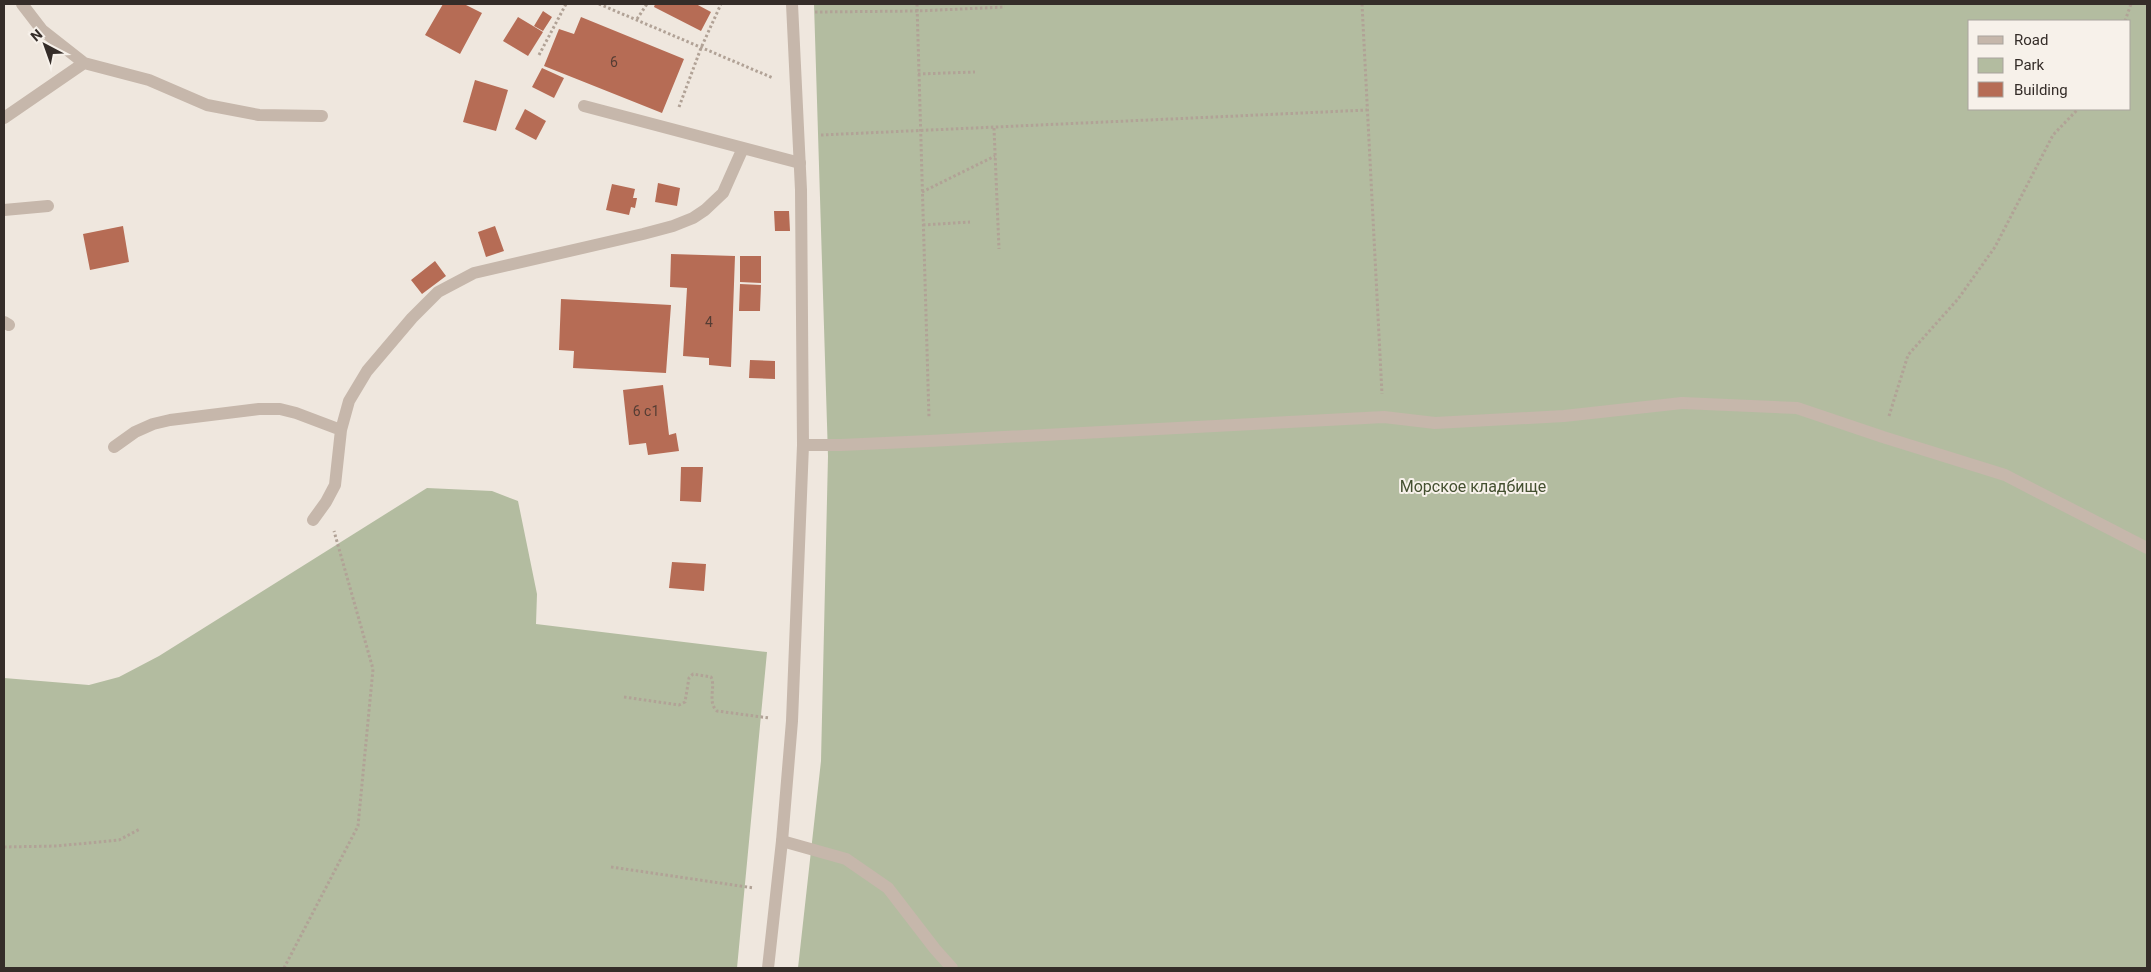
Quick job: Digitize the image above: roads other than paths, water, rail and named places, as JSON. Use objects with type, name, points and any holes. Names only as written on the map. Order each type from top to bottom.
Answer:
[{"type":"street","points":[[22,4],[42,30],[84,63],[149,80],[207,105],[259,115],[322,116]]},
{"type":"street","points":[[768,968],[782,841],[792,721],[803,445],[800,164],[792,8]]},
{"type":"street","points":[[4,118],[84,63]]},
{"type":"street","points":[[584,106],[800,164]]},
{"type":"street","points":[[313,520],[326,502],[335,484],[341,430],[349,401],[367,371],[412,318],[442,289],[474,273],[643,234],[673,226],[693,218],[705,210],[723,192],[743,148]]},
{"type":"street","points":[[4,210],[48,206]]},
{"type":"street","points":[[803,445],[929,441],[1384,417],[1436,423],[1564,416],[1682,403],[1797,408],[2005,475],[2147,548]]},
{"type":"street","points":[[114,447],[134,432],[153,424],[170,420],[258,409],[280,409],[296,413],[341,430]]},
{"type":"street","points":[[782,841],[846,859],[888,888],[952,968]]},
{"type":"park label","name":"Морское кладбище","points":[[1473,486]]}]
